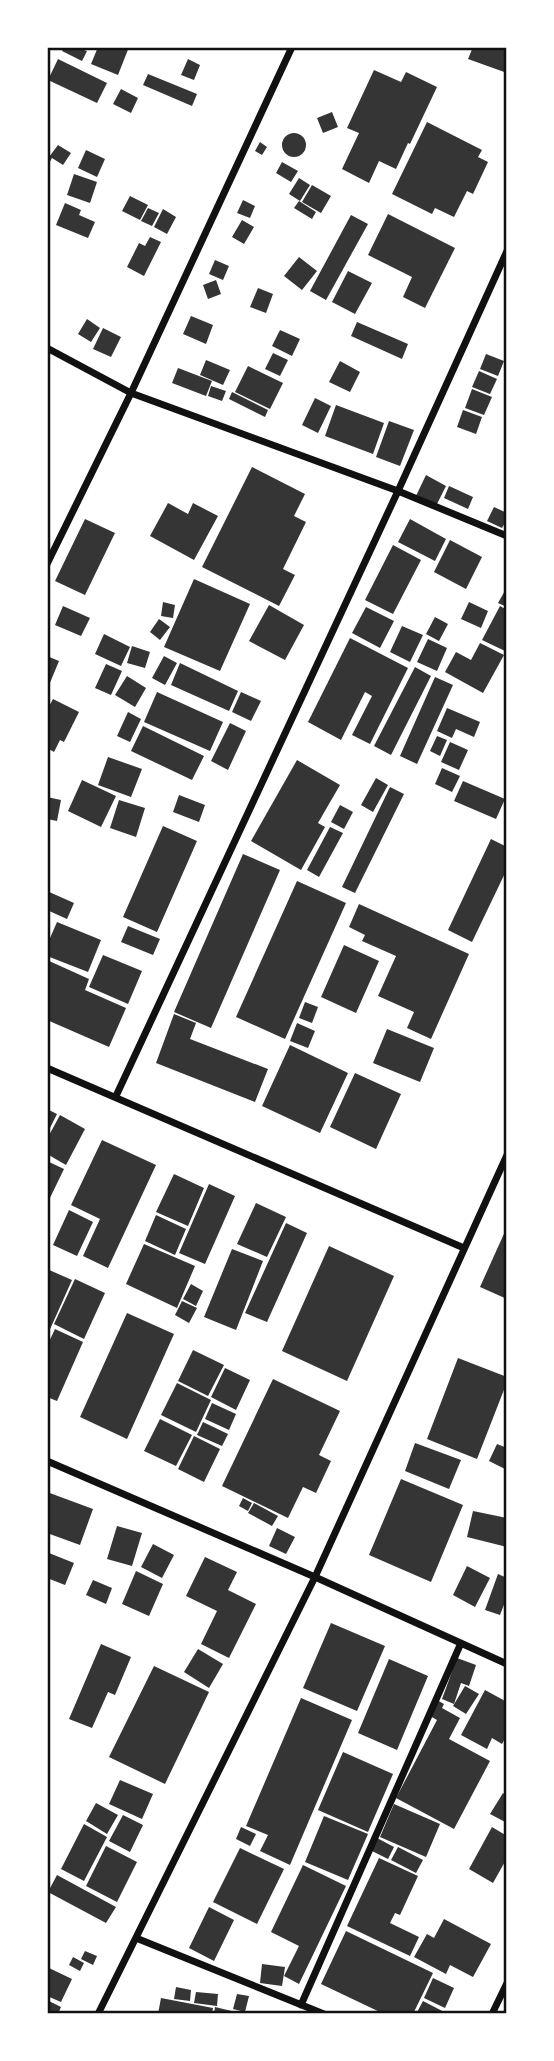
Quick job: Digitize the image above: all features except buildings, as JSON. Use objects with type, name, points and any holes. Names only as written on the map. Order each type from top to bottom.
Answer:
[{"type":"street","points":[[47,564],[131,393],[292,47]]},
{"type":"street","points":[[116,1096],[507,251]]},
{"type":"street","points":[[47,348],[131,393],[398,491],[507,536]]},
{"type":"street","points":[[47,1068],[464,1248]]},
{"type":"street","points":[[98,2014],[315,1577],[507,1155]]},
{"type":"street","points":[[47,1461],[507,1664]]},
{"type":"street","points":[[301,2005],[461,1643]]},
{"type":"street","points":[[136,1938],[324,2014]]},
{"type":"street","points":[[492,2014],[507,1983]]}]
